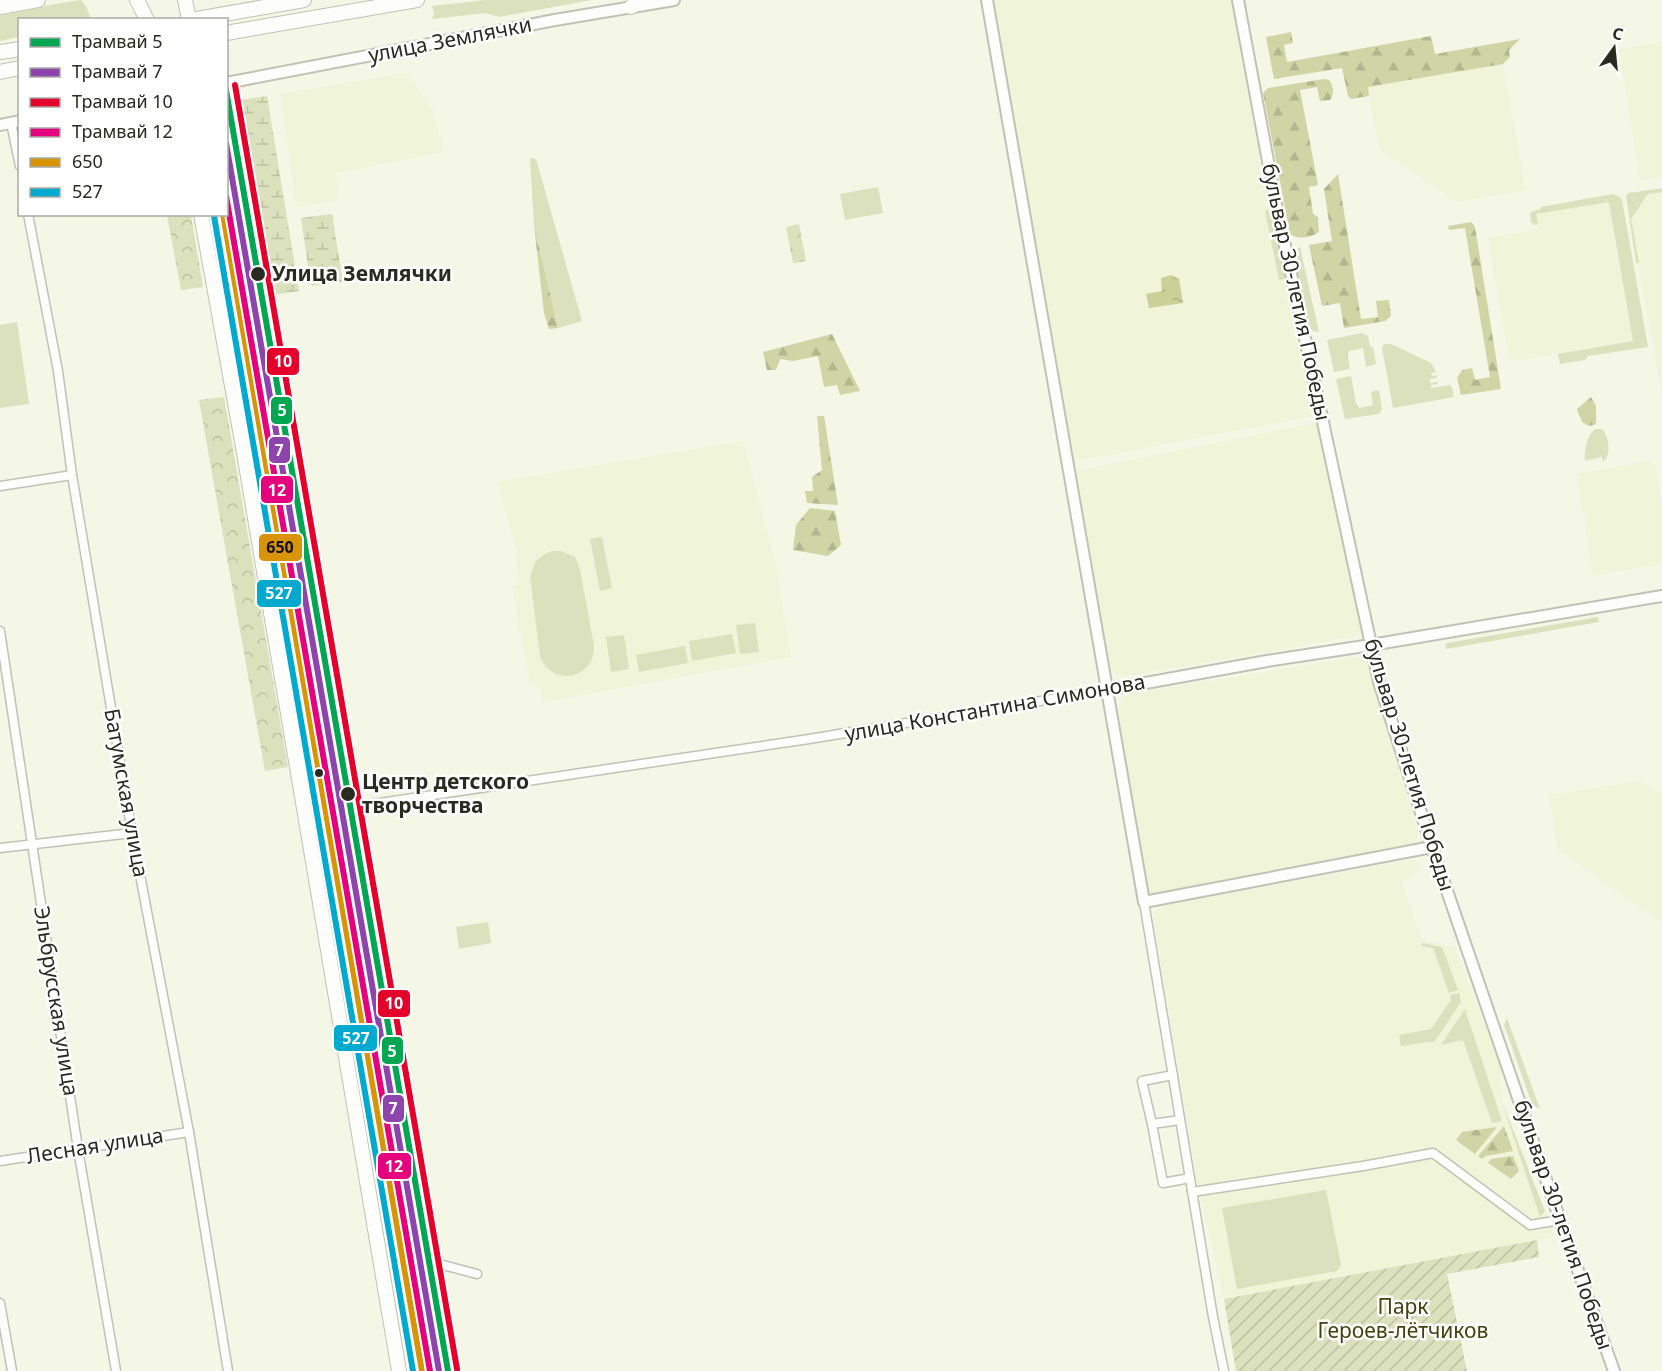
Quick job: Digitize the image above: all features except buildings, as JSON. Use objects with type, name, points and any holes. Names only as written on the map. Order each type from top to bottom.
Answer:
[{"type":"highway","points":[[0,6],[39,0]]},
{"type":"highway","points":[[137,0],[146,18]]},
{"type":"highway","points":[[185,0],[190,18]]},
{"type":"highway","points":[[201,18],[304,0]]},
{"type":"highway","points":[[228,33],[417,0]]},
{"type":"highway","points":[[0,52],[18,49]]},
{"type":"highway","points":[[0,72],[18,68]]},
{"type":"highway","points":[[201,216],[245,458],[399,1371]]},
{"type":"highway","points":[[223,216],[422,1371]]},
{"type":"main road","name":"улица Землячки","points":[[228,83],[634,4],[674,0]]},
{"type":"main road","points":[[987,0],[1144,902],[1432,847]]},
{"type":"main road","name":"бульвар 30-летия Победы","points":[[1238,0],[1276,204],[1379,682],[1432,847],[1614,1371]]},
{"type":"main road","name":"улица Константина Симонова","points":[[1107,690],[1267,661],[1662,596]]},
{"type":"street","points":[[10,123],[18,157]]},
{"type":"street","name":"Батумская улица","points":[[28,216],[58,371],[72,476],[132,833],[189,1132],[228,1371]]},
{"type":"street","points":[[0,486],[72,476]]},
{"type":"street","name":"Эльбрусская улица","points":[[0,631],[78,1149],[116,1371]]},
{"type":"street","name":"улица Константина Симонова","points":[[326,811],[809,740],[1107,690]]},
{"type":"street","points":[[0,848],[132,833]]},
{"type":"street","points":[[1144,902],[1224,1371]]},
{"type":"street","points":[[1173,1075],[1142,1081],[1163,1183],[1190,1178]]},
{"type":"street","points":[[1152,1124],[1180,1120]]},
{"type":"street","name":"Лесная улица","points":[[0,1161],[189,1132]]},
{"type":"street","points":[[1192,1192],[1363,1166],[1433,1152],[1530,1225],[1560,1220]]},
{"type":"street","points":[[401,1251],[477,1274]]},
{"type":"street","points":[[0,1303],[12,1371]]},
{"type":"shaded area","points":[[991,0],[1232,0],[1268,200],[1315,411],[1313,416],[1072,460],[1007,78]]},
{"type":"shaded area","points":[[1662,42],[1662,177],[1640,180],[1619,49]]},
{"type":"shaded area","points":[[1503,64],[1525,190],[1457,202],[1379,149],[1368,87]]},
{"type":"shaded area","points":[[406,73],[433,109],[443,152],[336,173],[339,200],[297,207],[280,94]]},
{"type":"shaded area","points":[[1662,192],[1662,397],[1631,219],[1648,193]]},
{"type":"shaded area","points":[[1609,202],[1633,341],[1517,361],[1508,354],[1488,238],[1538,229],[1536,214]]},
{"type":"shaded area","points":[[1315,423],[1319,428],[1361,628],[1360,634],[1123,677],[1114,674],[1108,665],[1073,472]]},
{"type":"shaded area","points":[[743,441],[776,567],[791,657],[544,702],[542,690],[529,679],[512,586],[520,585],[515,553],[518,552],[497,482]]},
{"type":"shaded area","points":[[1648,461],[1655,464],[1662,508],[1662,564],[1593,576],[1585,527],[1586,514],[1582,511],[1577,474]]},
{"type":"shaded area","points":[[1355,657],[1363,658],[1367,662],[1419,844],[1155,896],[1151,894],[1146,887],[1124,751],[1119,707],[1123,697]]},
{"type":"shaded area","points":[[1639,781],[1657,792],[1662,791],[1662,922],[1558,850],[1549,795]]},
{"type":"shaded area","points":[[1411,860],[1417,862],[1419,867],[1402,883],[1421,940],[1455,947],[1500,1066],[1502,1102],[1555,1236],[1224,1299],[1197,1180],[1153,916],[1165,905]]},
{"type":"green space","points":[[81,0],[91,18],[18,18],[18,37],[0,41],[0,13]]},
{"type":"green space","points":[[485,0],[592,0],[499,17],[486,13],[432,19],[434,14],[432,6]]},
{"type":"green space","points":[[1291,32],[1293,43],[1284,45],[1287,62],[1431,36],[1435,54],[1520,39],[1509,50],[1510,57],[1503,64],[1368,87],[1369,96],[1351,99],[1348,96],[1342,68],[1274,79],[1266,37]]},
{"type":"green space","points":[[1329,80],[1332,87],[1333,95],[1330,100],[1320,101],[1317,87],[1300,90],[1318,185],[1309,187],[1313,214],[1318,217],[1319,232],[1301,238],[1290,234],[1263,93],[1268,88]]},
{"type":"green space","points":[[267,96],[299,291],[266,296],[234,101]]},
{"type":"green space","points":[[530,158],[536,159],[582,321],[558,328],[534,225]]},
{"type":"green space","points":[[1338,174],[1361,319],[1378,317],[1376,301],[1389,300],[1391,316],[1385,321],[1344,328],[1340,303],[1322,306],[1309,245],[1332,241],[1324,189]]},
{"type":"green space","points":[[878,187],[883,213],[845,220],[840,194]]},
{"type":"green space","points":[[1662,188],[1662,192],[1648,194],[1631,219],[1639,263],[1636,263],[1626,195]]},
{"type":"green space","points":[[1613,194],[1622,200],[1648,347],[1588,356],[1585,360],[1560,364],[1558,354],[1633,341],[1609,202],[1536,214],[1538,224],[1534,225],[1530,214],[1541,207]]},
{"type":"green space","points":[[1271,209],[1285,279],[1279,280],[1265,211]]},
{"type":"green space","points":[[332,214],[343,282],[311,286],[301,218]]},
{"type":"green space","points":[[167,216],[191,216],[203,287],[181,290]]},
{"type":"green space","points":[[1471,222],[1476,233],[1501,389],[1461,395],[1457,378],[1462,370],[1472,368],[1475,380],[1490,377],[1465,228],[1449,230],[1448,226]]},
{"type":"green space","points":[[799,224],[806,261],[793,263],[786,227]]},
{"type":"green space","points":[[534,225],[558,328],[549,329],[544,313]]},
{"type":"green space","points":[[1300,247],[1319,332],[1310,328],[1294,254]]},
{"type":"green space","points":[[17,322],[29,404],[0,408],[0,325]]},
{"type":"green space","points":[[1362,333],[1368,336],[1370,347],[1373,347],[1376,364],[1366,367],[1363,348],[1349,351],[1350,369],[1334,372],[1327,340]]},
{"type":"green space","points":[[832,334],[860,391],[840,395],[837,385],[824,387],[818,356],[793,361],[780,359],[776,370],[767,370],[763,352]]},
{"type":"green space","points":[[1384,344],[1391,344],[1431,363],[1436,372],[1431,373],[1432,376],[1437,375],[1437,378],[1430,379],[1430,383],[1438,382],[1438,384],[1431,385],[1431,388],[1450,385],[1454,397],[1393,408],[1382,348]]},
{"type":"green space","points":[[1351,376],[1359,408],[1373,405],[1371,392],[1379,390],[1382,409],[1379,414],[1345,419],[1336,379]]},
{"type":"green space","points":[[224,397],[288,767],[265,771],[199,400]]},
{"type":"green space","points":[[1591,397],[1596,406],[1596,424],[1589,426],[1582,422],[1577,409]]},
{"type":"green space","points":[[817,416],[824,416],[838,505],[807,503],[805,491],[813,491],[812,477],[822,470]]},
{"type":"green space","points":[[1596,429],[1602,429],[1606,436],[1608,455],[1603,462],[1602,457],[1585,461],[1587,443],[1590,435]]},
{"type":"green space","points":[[810,508],[835,511],[841,545],[828,556],[793,550],[796,525]]},
{"type":"green space","points":[[602,537],[612,588],[600,591],[590,539]]},
{"type":"green space","points":[[552,551],[561,551],[575,557],[580,569],[594,642],[592,659],[587,667],[570,676],[553,672],[545,666],[540,656],[530,576],[536,561]]},
{"type":"green space","points":[[1598,617],[1599,622],[1446,649],[1445,646],[1447,643]]},
{"type":"green space","points":[[755,623],[759,652],[740,654],[736,625]]},
{"type":"green space","points":[[732,634],[736,653],[692,661],[689,641]]},
{"type":"green space","points":[[624,635],[629,669],[611,672],[606,637]]},
{"type":"green space","points":[[685,646],[688,663],[639,672],[636,655]]},
{"type":"green space","points":[[488,922],[491,943],[459,949],[456,927]]},
{"type":"green space","points":[[1422,943],[1442,947],[1458,990],[1449,993],[1433,948],[1422,946]]},
{"type":"green space","points":[[1459,993],[1461,1002],[1435,1041],[1401,1046],[1399,1035],[1431,1029],[1451,1000],[1450,995]]},
{"type":"green space","points":[[1465,1009],[1502,1121],[1492,1123],[1463,1040],[1441,1045]]},
{"type":"green space","points":[[1507,1018],[1540,1109],[1532,1104],[1504,1025]]},
{"type":"green space","points":[[1502,1102],[1545,1211],[1540,1217]]},
{"type":"green space","points":[[1504,1126],[1513,1151],[1486,1156],[1482,1159],[1478,1156]]},
{"type":"green space","points":[[1497,1127],[1475,1154],[1456,1140],[1462,1132]]},
{"type":"green space","points":[[1513,1156],[1519,1171],[1511,1179],[1488,1163],[1491,1159]]},
{"type":"green space","points":[[1326,1190],[1341,1265],[1337,1271],[1237,1289],[1222,1208]]},
{"type":"green space","name":"Парк Героев-лётчиков","points":[[1537,1240],[1539,1257],[1447,1274],[1467,1371],[1236,1371],[1224,1299]]},
{"type":"water","points":[[1171,275],[1179,279],[1183,303],[1149,308],[1146,294],[1162,291],[1161,278]]},
{"type":"tram line","name":"10","points":[[235,85],[457,1369]]},
{"type":"tram line","name":"5","points":[[228,102],[448,1371]]},
{"type":"tram line","name":"7","points":[[228,155],[439,1371]]},
{"type":"tram line","name":"12","points":[[228,208],[430,1371]]},
{"type":"transit line","name":"527","points":[[214,216],[413,1371]]},
{"type":"transit line","name":"650","points":[[223,216],[422,1371]]},
{"type":"place","name":"Улица Землячки","points":[[258,274]]},
{"type":"place","name":"Центр детского творчества","points":[[348,794]]}]
